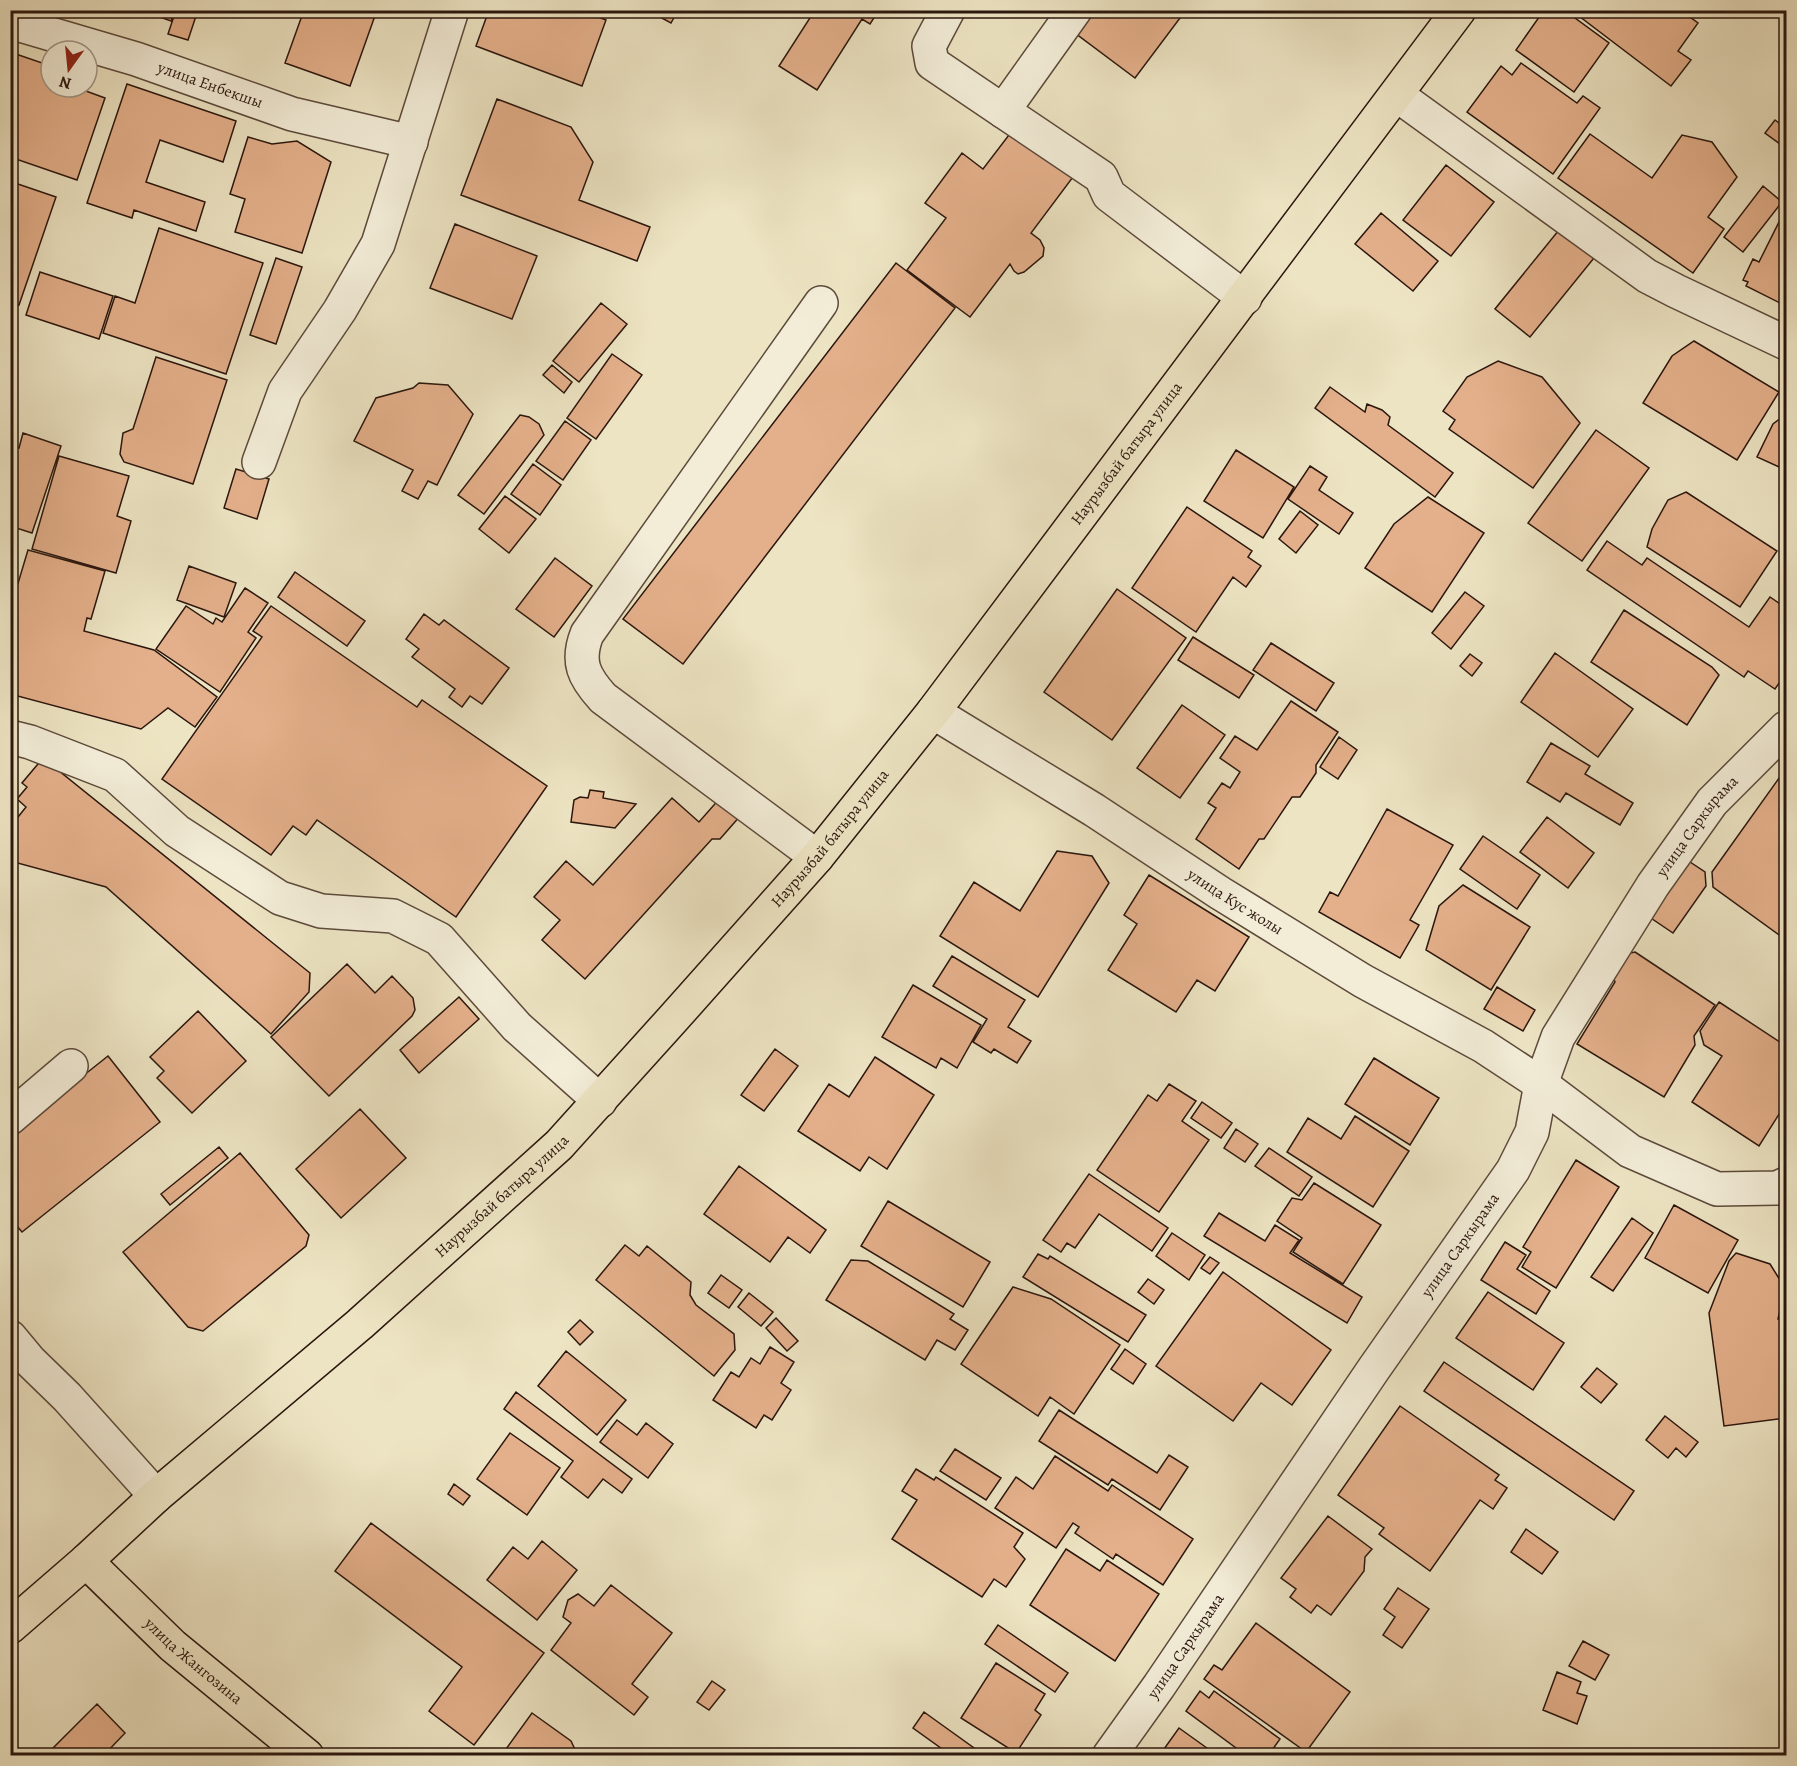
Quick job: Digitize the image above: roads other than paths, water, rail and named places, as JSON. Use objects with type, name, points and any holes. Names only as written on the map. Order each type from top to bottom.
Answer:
[{"type":"main road","name":"Наурызбай батыра улица","points":[[10,1627],[156,1496],[360,1324],[559,1145],[600,1101],[817,856],[933,712],[1459,10]]},
{"type":"main road","name":"улица Жангозина","points":[[86,1561],[172,1646],[307,1755]]},
{"type":"street","points":[[259,462],[285,391],[340,310],[378,244],[452,10]]},
{"type":"street","points":[[948,10],[929,46],[932,63],[1101,177],[1109,195],[1245,298]]},
{"type":"street","points":[[1003,111],[1075,10]]},
{"type":"street","name":"улица Енбекшы","points":[[10,22],[136,59],[292,114],[411,142]]},
{"type":"street","points":[[1397,95],[1647,276],[1786,343]]},
{"type":"street","points":[[817,856],[603,698],[590,683],[583,668],[582,648],[587,634],[821,303]]},
{"type":"street","name":"улица Кус жолы","points":[[933,712],[1094,810],[1220,893],[1363,981],[1483,1046],[1541,1084],[1630,1151],[1717,1190],[1777,1188],[1786,1184]]},
{"type":"street","name":"улица Саркырама","points":[[1109,1755],[1373,1370],[1514,1170],[1532,1132],[1541,1084],[1558,1037],[1653,885],[1712,802],[1786,728]]},
{"type":"street","points":[[10,737],[30,742],[115,775],[177,831],[280,898],[321,911],[393,916],[439,939],[517,1027],[600,1101]]},
{"type":"street","points":[[10,1118],[71,1066]]},
{"type":"street","points":[[17,1357],[67,1397],[156,1496]]}]
